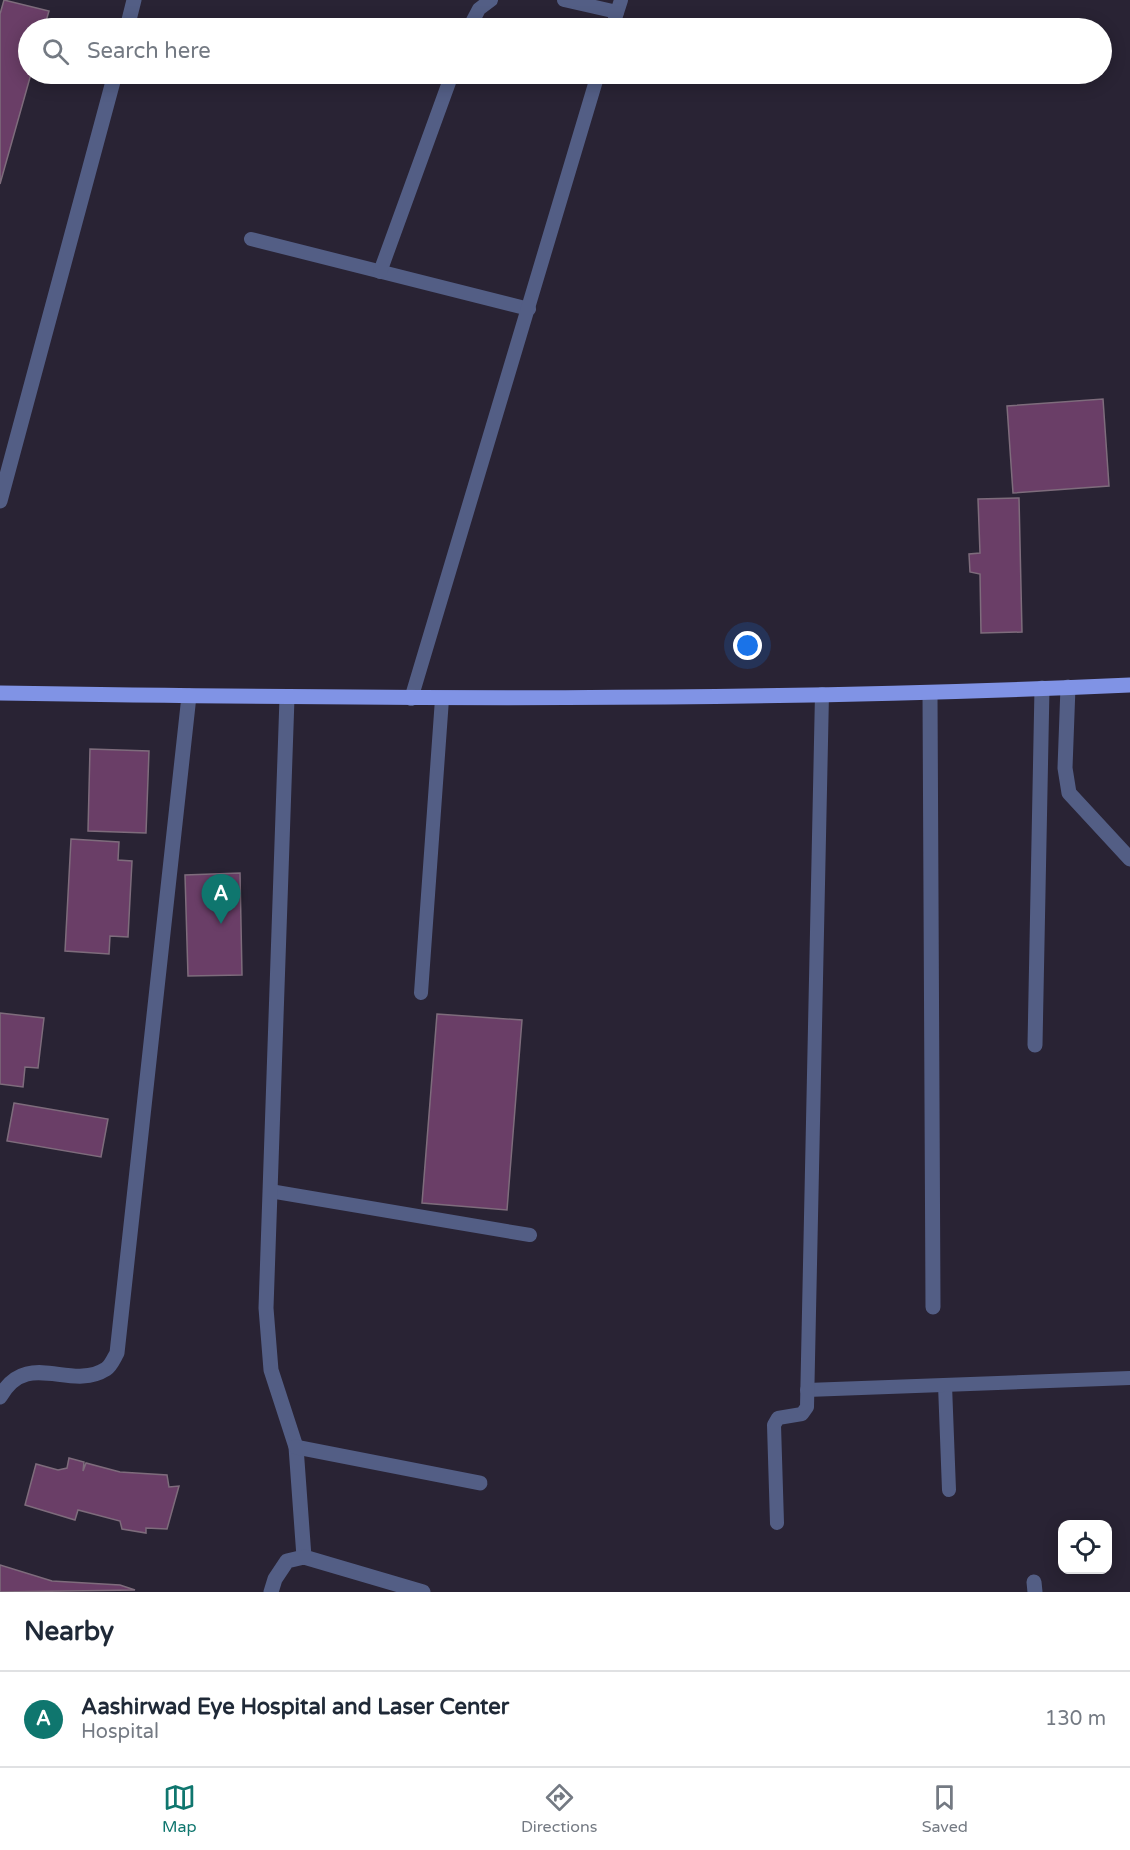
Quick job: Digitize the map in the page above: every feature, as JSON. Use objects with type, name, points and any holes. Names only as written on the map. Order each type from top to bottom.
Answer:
[{"type":"main road","points":[[0,693],[442,699],[930,693],[1130,685]]},
{"type":"street","points":[[130,18],[134,0]]},
{"type":"street","points":[[0,501],[111,84]]},
{"type":"street","points":[[1068,687],[1065,768],[1069,793],[1130,859]]},
{"type":"street","points":[[1035,1045],[1042,688]]},
{"type":"street","points":[[930,693],[933,1307]]},
{"type":"street","points":[[0,1397],[12,1379],[28,1373],[89,1375],[108,1368],[117,1353],[189,696]]},
{"type":"street","points":[[287,698],[266,1308],[271,1370],[296,1447],[304,1557]]},
{"type":"street","points":[[296,1447],[480,1484]]},
{"type":"street","points":[[271,1592],[275,1579],[287,1561],[304,1557],[423,1592]]},
{"type":"lane","points":[[474,18],[479,9],[490,0]]},
{"type":"lane","points":[[564,0],[619,6]]},
{"type":"lane","points":[[380,272],[448,84]]},
{"type":"lane","points":[[411,699],[595,84]]},
{"type":"lane","points":[[251,239],[529,309]]},
{"type":"lane","points":[[777,1523],[774,1425],[778,1418],[802,1414],[807,1407],[822,694]]},
{"type":"lane","points":[[421,993],[442,699]]},
{"type":"lane","points":[[270,1191],[530,1235]]},
{"type":"lane","points":[[807,1390],[1130,1378]]},
{"type":"lane","points":[[945,1385],[949,1491]]},
{"type":"building","points":[[4,0],[49,11],[47,18],[18,18],[18,84],[28,84],[0,184],[0,14]]},
{"type":"building","points":[[1103,399],[1109,486],[1013,493],[1007,406]]},
{"type":"building","points":[[1019,498],[1022,632],[981,633],[980,574],[970,572],[969,554],[980,553],[978,499]]},
{"type":"building","points":[[90,749],[149,751],[146,833],[88,831]]},
{"type":"building","points":[[71,839],[119,842],[118,860],[132,861],[128,937],[110,936],[109,954],[65,951]]},
{"type":"building","points":[[240,873],[242,975],[188,976],[185,875]]},
{"type":"building","points":[[0,1013],[44,1018],[38,1068],[25,1067],[23,1087],[0,1084]]},
{"type":"building","points":[[437,1014],[522,1020],[507,1210],[422,1203]]},
{"type":"building","points":[[14,1103],[108,1119],[101,1157],[7,1141]]},
{"type":"building","points":[[69,1458],[84,1462],[83,1471],[86,1463],[120,1472],[167,1475],[169,1487],[179,1486],[167,1529],[146,1528],[146,1533],[122,1529],[120,1521],[78,1510],[75,1520],[25,1505],[36,1464],[58,1470],[67,1468]]},
{"type":"building","points":[[0,1565],[52,1581],[120,1585],[135,1590],[0,1592]]},
{"type":"place","name":"Aashirwad Eye Hospital and Laser Center","points":[[221,924]]}]
